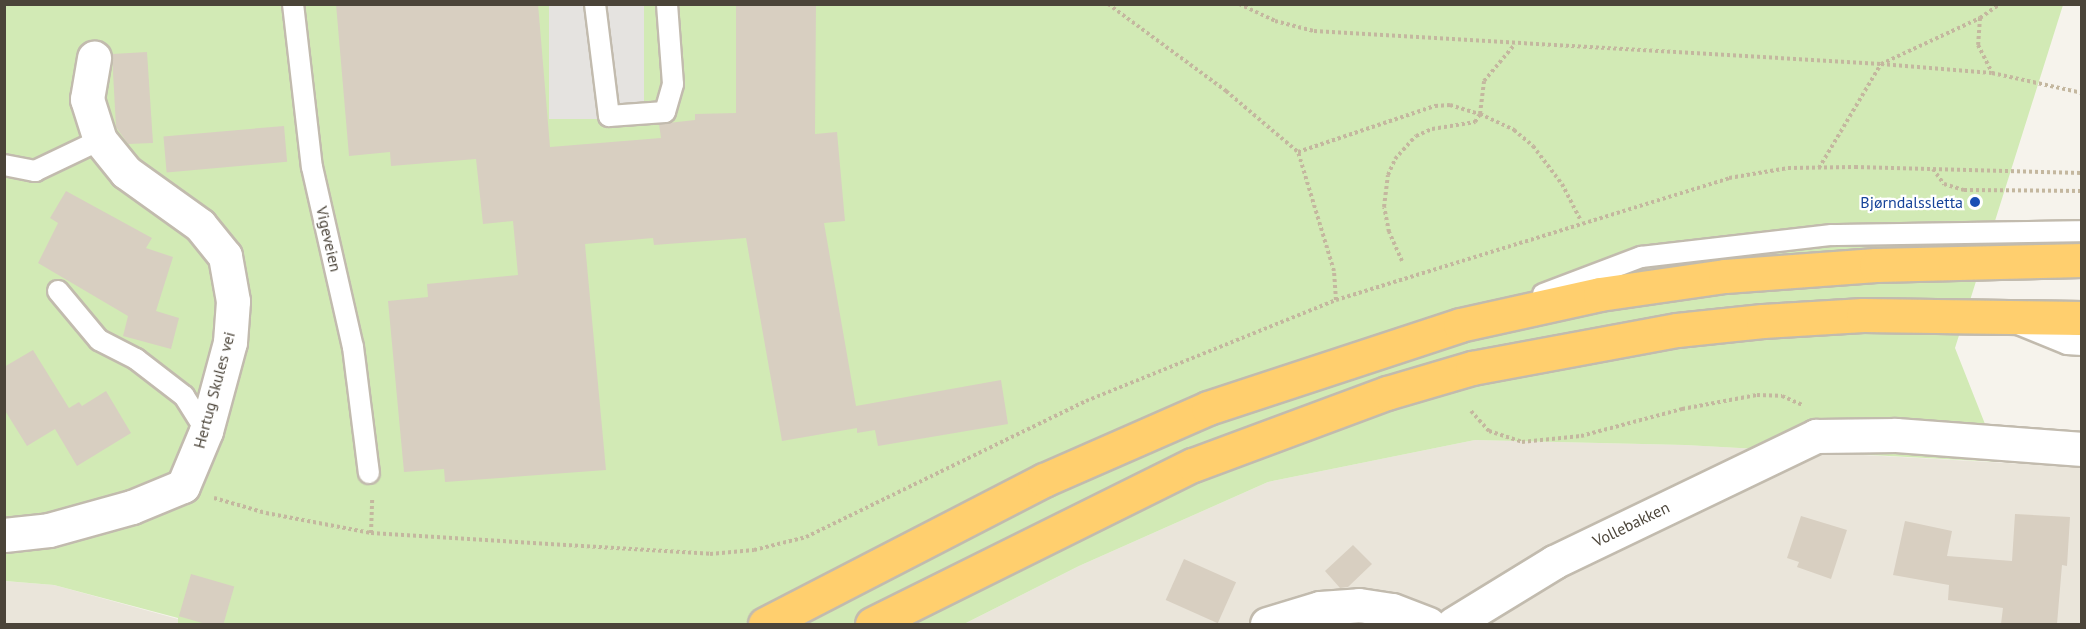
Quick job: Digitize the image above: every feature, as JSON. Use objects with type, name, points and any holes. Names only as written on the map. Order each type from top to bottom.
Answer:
[{"type":"highway","points":[[765,624],[1044,480],[1208,408],[1460,325],[1600,294],[1725,276],[1876,266],[2082,260]]},
{"type":"highway","points":[[872,624],[1193,465],[1387,393],[1472,368],[1688,329],[1863,315],[2082,318]]},
{"type":"street","name":"Hertug Skules vei","points":[[94,58],[88,79],[87,99],[99,140],[126,172],[200,225],[225,256],[233,301],[230,342],[206,431],[183,486]]},
{"type":"street","points":[[1816,436],[1896,435],[2082,448]]},
{"type":"street","name":"Vollebakken","points":[[1453,624],[1554,562],[1816,436]]},
{"type":"street","points":[[4,535],[49,530],[112,513],[183,486]]},
{"type":"street","points":[[1267,624],[1320,608],[1359,605],[1392,610],[1428,624]]},
{"type":"lane","name":"Vigeveien","points":[[293,4],[312,167],[353,347],[369,473]]},
{"type":"lane","points":[[595,4],[609,116],[665,112],[673,84],[667,4]]},
{"type":"lane","points":[[4,165],[35,171],[99,140]]},
{"type":"lane","points":[[1460,325],[1641,257],[1832,235],[2082,231]]},
{"type":"lane","points":[[58,291],[99,339],[136,359],[184,396],[206,431]]},
{"type":"lane","points":[[1999,316],[2067,344],[2082,345]]},
{"type":"path","points":[[1239,4],[1275,21],[1314,31],[1881,64],[1992,74],[2082,93]]},
{"type":"path","points":[[1819,168],[1881,64],[1980,18],[2000,4]]},
{"type":"path","points":[[1111,5],[1226,91],[1298,152],[1334,271],[1336,300]]},
{"type":"path","points":[[1980,18],[1978,45],[1992,74]]},
{"type":"path","points":[[1402,261],[1389,232],[1384,207],[1388,175],[1395,159],[1416,136],[1432,129],[1475,122],[1480,114],[1484,81],[1515,44]]},
{"type":"path","points":[[1298,152],[1425,108],[1450,105],[1480,114],[1514,130],[1533,146],[1562,184],[1581,221]]},
{"type":"path","points":[[183,486],[267,513],[371,533],[710,554],[754,550],[806,537],[1086,401],[1336,300],[1397,284],[1581,221],[1729,178],[1762,171],[1819,168],[2082,174]]},
{"type":"path","points":[[1933,169],[1944,184],[1964,190],[2082,191]]},
{"type":"path","points":[[1471,411],[1481,424],[1499,437],[1522,442],[1556,440],[1682,409],[1757,395],[1782,396],[1794,398],[1808,409],[1816,436]]},
{"type":"shaded area","points":[[549,5],[644,5],[644,119],[549,119]]},
{"type":"shaded area","points":[[1475,440],[1685,445],[2081,467],[2081,624],[964,624],[1079,566],[1268,482]]},
{"type":"shaded area","points":[[4,581],[54,585],[178,619],[178,624],[5,624]]},
{"type":"green space","points":[[4,5],[2063,5],[1955,348],[2000,462],[1685,445],[1475,440],[1268,482],[1079,566],[964,624],[178,624],[178,618],[54,585],[5,581]]},
{"type":"building","points":[[336,4],[538,4],[550,147],[661,138],[659,124],[695,120],[695,114],[736,113],[736,4],[816,4],[815,134],[837,132],[845,221],[824,223],[856,406],[1001,380],[1008,424],[878,446],[875,430],[857,433],[857,428],[782,441],[746,238],[654,245],[653,238],[585,244],[606,470],[445,482],[444,469],[404,472],[388,301],[428,297],[427,284],[518,275],[513,221],[483,224],[476,159],[391,166],[390,152],[349,156]]},
{"type":"building","points":[[147,52],[153,143],[128,144],[116,127],[112,54]]},
{"type":"building","points":[[284,126],[287,162],[167,172],[163,137]]},
{"type":"building","points":[[66,191],[152,238],[146,248],[173,257],[156,311],[179,318],[171,349],[123,336],[128,316],[38,263],[58,223],[50,218]]},
{"type":"building","points":[[33,350],[69,408],[79,402],[82,406],[106,391],[131,433],[77,466],[55,429],[27,446],[4,409],[4,367]]},
{"type":"building","points":[[2015,514],[2070,517],[2067,566],[2062,565],[2057,624],[2001,624],[2003,608],[1948,600],[1949,585],[1893,575],[1905,521],[1952,531],[1947,556],[2012,561]]},
{"type":"building","points":[[1801,516],[1847,530],[1831,579],[1797,567],[1799,562],[1787,558]]},
{"type":"building","points":[[1353,545],[1372,564],[1348,587],[1340,588],[1325,571]]},
{"type":"building","points":[[1184,559],[1236,582],[1218,623],[1166,600]]},
{"type":"building","points":[[191,574],[234,586],[223,624],[206,624],[179,616]]},
{"type":"place","name":"Bjørndalssletta","points":[[1975,202]]}]
